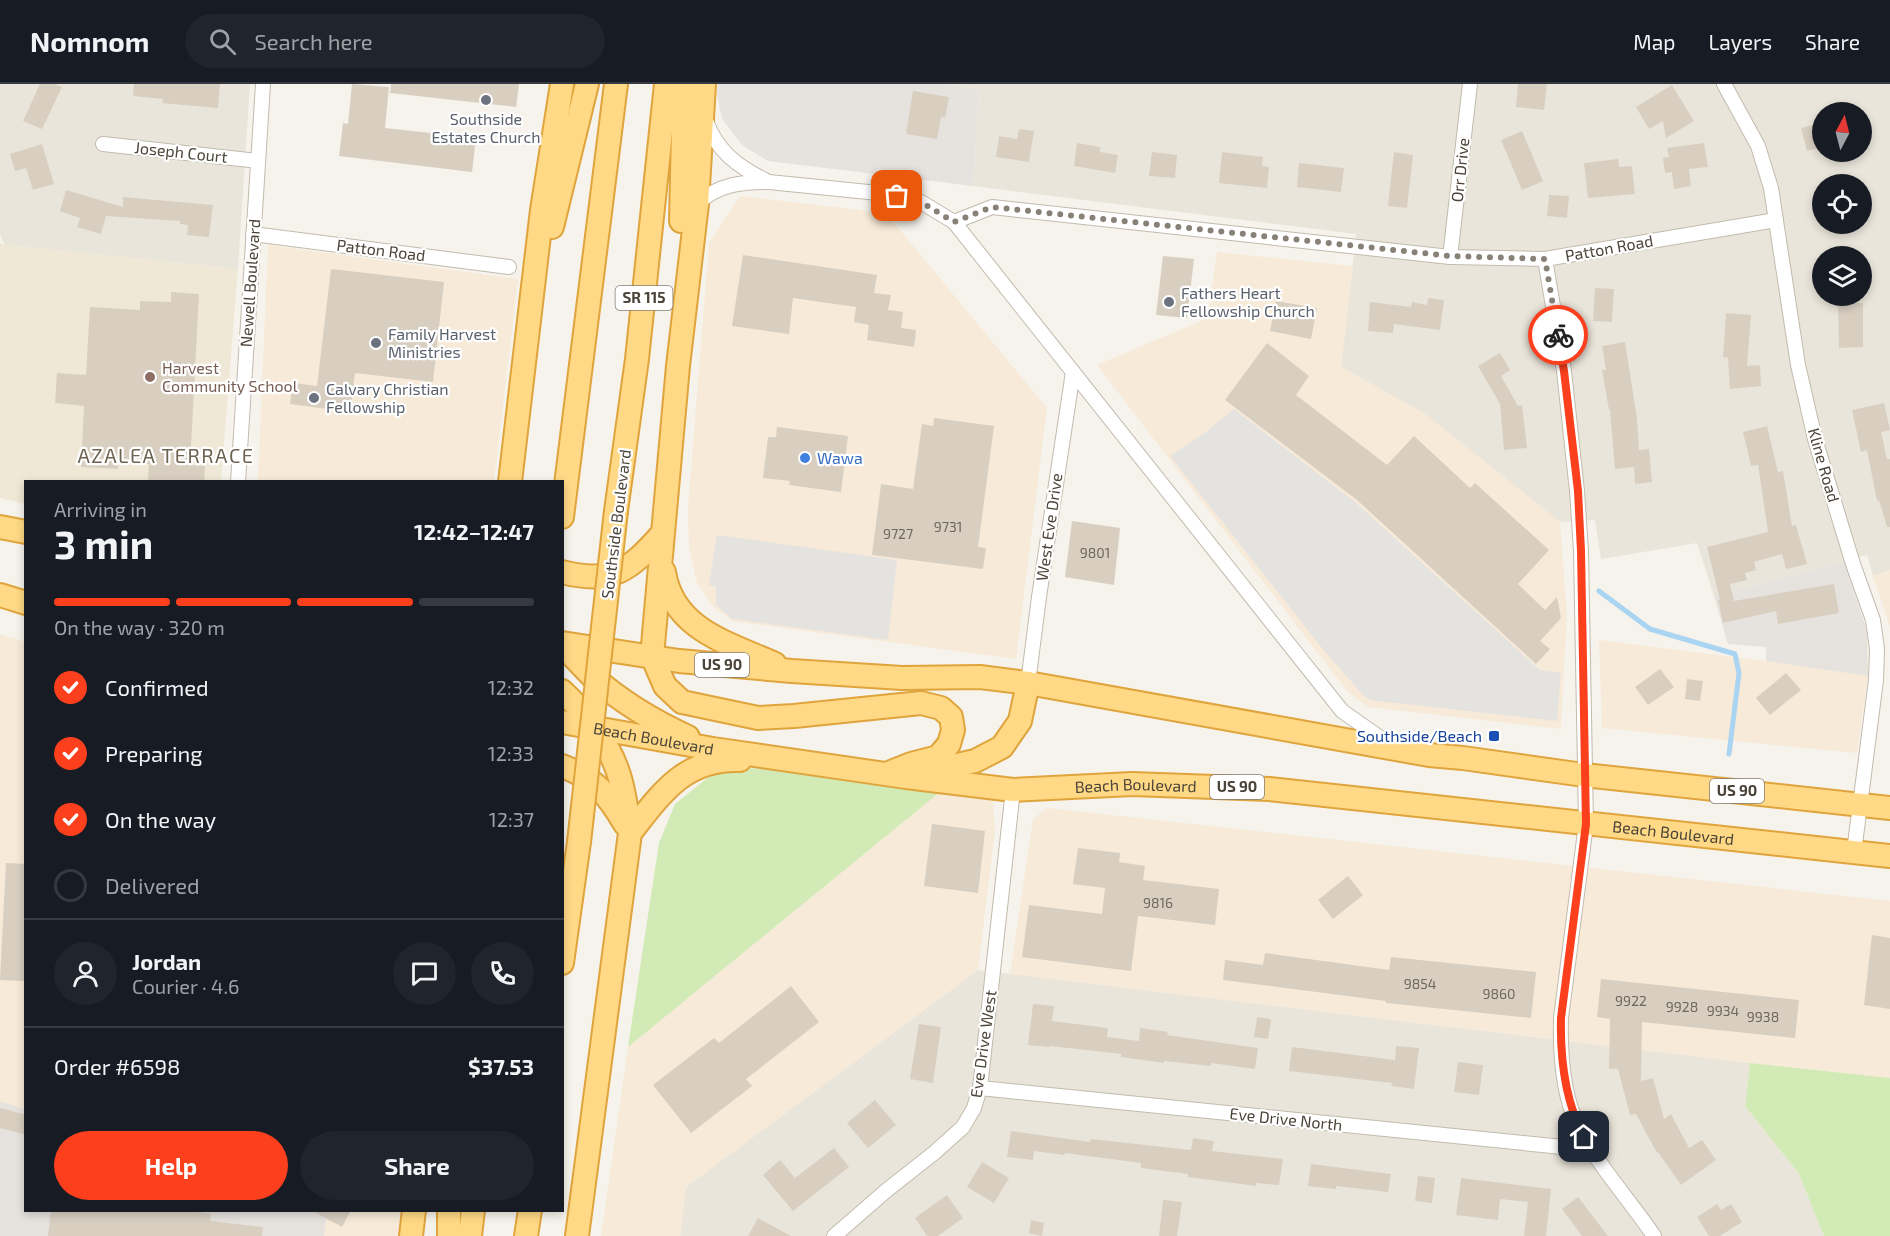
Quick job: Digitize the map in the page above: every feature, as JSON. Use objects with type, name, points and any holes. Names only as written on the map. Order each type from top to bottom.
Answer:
[{"type":"highway","points":[[510,480],[542,210],[562,84]]},
{"type":"highway","points":[[528,328],[587,84]]},
{"type":"highway","name":"SR 115","points":[[564,503],[615,84]]},
{"type":"highway","name":"Southside Boulevard","points":[[564,949],[579,842],[616,511],[637,359],[666,84]]},
{"type":"highway","points":[[678,366],[684,84]]},
{"type":"highway","points":[[704,84],[697,204],[678,366],[652,656],[665,686],[682,702],[724,711],[758,717],[794,716],[921,704],[941,708],[951,717],[953,730],[949,744],[938,757],[911,764],[896,775]]},
{"type":"highway","points":[[0,527],[24,532]]},
{"type":"highway","points":[[564,572],[599,578],[618,572],[634,563],[663,534]]},
{"type":"highway","points":[[663,534],[666,586],[673,601],[686,617],[705,633],[792,671]]},
{"type":"highway","points":[[0,595],[24,602]]},
{"type":"highway","name":"US 90","points":[[564,644],[679,661],[792,671],[902,678],[980,677],[1028,683],[1398,751],[1584,775],[1890,807]]},
{"type":"highway","points":[[564,646],[591,675],[635,709],[713,749]]},
{"type":"highway","points":[[896,775],[975,761],[1002,747],[1020,721],[1028,683]]},
{"type":"highway","points":[[564,693],[601,737],[618,772],[630,833],[577,1236]]},
{"type":"highway","name":"Beach Boulevard","points":[[564,722],[810,764],[1013,790],[1132,784],[1269,789],[1890,856]]},
{"type":"highway","points":[[630,833],[662,792],[683,774],[728,760],[810,764]]},
{"type":"highway","points":[[564,767],[580,772],[595,783],[607,796],[630,833]]},
{"type":"highway","points":[[411,1236],[414,1212]]},
{"type":"highway","points":[[449,1212],[449,1236]]},
{"type":"highway","points":[[470,1236],[473,1212]]},
{"type":"highway","points":[[526,1236],[530,1212]]},
{"type":"street","name":"Newell Boulevard","points":[[238,480],[263,84]]},
{"type":"street","name":"Orr Drive","points":[[1450,256],[1470,84]]},
{"type":"street","name":"Kline Road","points":[[1724,84],[1758,146],[1771,188],[1798,365],[1815,439],[1853,564],[1873,620],[1877,649],[1876,680],[1854,852]]},
{"type":"street","points":[[702,110],[717,145],[730,159],[745,170],[769,182]]},
{"type":"street","name":"Joseph Court","points":[[103,144],[258,161]]},
{"type":"street","points":[[697,204],[720,188],[750,182],[769,182],[888,194],[921,202],[954,222],[1342,711],[1398,751]]},
{"type":"street","name":"Patton Road","points":[[954,222],[992,207],[1450,256],[1545,259],[1776,220]]},
{"type":"street","name":"Patton Road","points":[[253,234],[509,267]]},
{"type":"street","points":[[1545,259],[1564,371],[1578,491],[1582,562],[1586,824],[1561,1018],[1560,1045],[1564,1077],[1577,1124],[1592,1150],[1654,1236]]},
{"type":"street","name":"West Eve Drive","points":[[1028,683],[1072,372]]},
{"type":"street","name":"Eve Drive West","points":[[834,1236],[963,1127],[974,1108],[980,1088],[1013,790]]},
{"type":"street","name":"Eve Drive North","points":[[980,1088],[1592,1150]]},
{"type":"shaded area","points":[[0,84],[250,84],[238,269],[5,245],[0,234]]},
{"type":"shaded area","points":[[718,84],[945,84],[979,89],[973,186],[768,161],[742,145],[722,119],[717,94]]},
{"type":"shaded area","points":[[945,84],[1890,84],[1890,570],[1873,576],[1867,555],[1714,596],[1697,543],[1601,559],[1595,520],[1560,522],[1425,414],[1341,367],[1356,234],[973,186],[979,89]]},
{"type":"shaded area","points":[[740,196],[886,213],[1047,408],[1016,659],[732,621],[713,606],[697,583],[689,548],[688,508],[709,243]]},
{"type":"shaded area","points":[[0,244],[238,269],[221,480],[24,480],[24,504],[0,498]]},
{"type":"shaded area","points":[[268,245],[518,279],[494,480],[258,480]]},
{"type":"shaded area","points":[[1217,252],[1353,266],[1341,367],[1425,414],[1560,522],[1567,616],[1561,729],[1368,707],[1347,691],[1097,365],[1220,313],[1209,308]]},
{"type":"shaded area","points":[[1234,409],[1355,502],[1540,670],[1561,673],[1557,721],[1370,700],[1363,695],[1322,648],[1170,456],[1206,432]]},
{"type":"shaded area","points":[[717,535],[897,560],[888,640],[732,619],[716,605],[716,587],[709,585]]},
{"type":"shaded area","points":[[1844,562],[1867,631],[1868,676],[1766,661],[1766,647],[1728,644],[1714,596]]},
{"type":"shaded area","points":[[1890,570],[1890,626],[1873,576]]},
{"type":"shaded area","points":[[0,634],[24,642],[24,1109],[0,1101]]},
{"type":"shaded area","points":[[1599,640],[1868,676],[1857,753],[1602,728]]},
{"type":"shaded area","points":[[940,792],[993,799],[995,831],[978,970],[686,1187],[680,1236],[601,1236],[628,1047]]},
{"type":"shaded area","points":[[1047,808],[1890,901],[1890,1078],[1010,974],[1033,819]]},
{"type":"shaded area","points":[[978,970],[1750,1063],[1745,1106],[1799,1174],[1824,1236],[680,1236],[686,1187]]},
{"type":"shaded area","points":[[0,1101],[24,1109],[24,1212],[327,1212],[324,1236],[0,1236]]},
{"type":"shaded area","points":[[327,1212],[402,1212],[398,1236],[324,1236]]},
{"type":"green space","points":[[721,767],[772,769],[940,792],[628,1047],[659,843],[675,804]]},
{"type":"green space","points":[[1750,1063],[1890,1078],[1890,1236],[1824,1236],[1799,1174],[1745,1106]]},
{"type":"building","points":[[40,84],[54,84],[62,87],[42,129],[23,121]]},
{"type":"building","points":[[134,84],[220,84],[218,108],[162,103],[163,99],[133,96]]},
{"type":"building","points":[[352,84],[389,87],[385,128],[476,138],[472,172],[339,156],[343,123],[348,124]]},
{"type":"building","name":"Southside Estates Church","points":[[391,84],[519,84],[516,107],[390,93]]},
{"type":"building","points":[[1518,84],[1547,84],[1544,110],[1516,107]]},
{"type":"building","points":[[1672,85],[1694,121],[1666,138],[1663,121],[1649,129],[1636,107]]},
{"type":"building","points":[[913,91],[949,97],[945,118],[941,117],[937,139],[906,134]]},
{"type":"building","points":[[1812,125],[1812,150],[1807,151],[1801,128]]},
{"type":"building","points":[[1019,129],[1034,131],[1029,162],[996,157],[999,136],[1017,139]]},
{"type":"building","points":[[1522,131],[1543,181],[1522,190],[1501,140]]},
{"type":"building","points":[[1077,143],[1100,147],[1100,152],[1118,155],[1115,173],[1074,166]]},
{"type":"building","points":[[1704,143],[1708,167],[1689,169],[1691,186],[1674,189],[1672,172],[1665,173],[1663,158],[1669,157],[1667,148]]},
{"type":"building","points":[[42,144],[54,184],[33,190],[26,168],[15,171],[10,154]]},
{"type":"building","points":[[1152,152],[1177,155],[1175,178],[1149,176]]},
{"type":"building","points":[[1222,152],[1263,157],[1262,166],[1269,167],[1267,188],[1219,183]]},
{"type":"building","points":[[1394,152],[1413,155],[1407,208],[1388,206]]},
{"type":"building","points":[[1618,159],[1619,167],[1632,166],[1635,194],[1588,198],[1584,163]]},
{"type":"building","points":[[1299,163],[1344,168],[1341,192],[1297,187]]},
{"type":"building","points":[[66,190],[123,207],[123,197],[213,205],[209,237],[187,235],[188,225],[180,224],[180,221],[106,216],[101,234],[77,227],[80,218],[60,211]]},
{"type":"building","points":[[1549,195],[1569,196],[1567,218],[1547,216]]},
{"type":"building","points":[[743,255],[877,275],[874,293],[891,295],[888,310],[903,312],[901,328],[916,330],[914,347],[867,340],[869,325],[854,322],[856,307],[793,298],[789,334],[732,326]]},
{"type":"building","points":[[1163,256],[1194,259],[1187,318],[1156,315]]},
{"type":"building","points":[[331,269],[444,282],[433,382],[355,373],[350,412],[290,404],[293,383],[317,386]]},
{"type":"building","points":[[1595,288],[1614,289],[1612,322],[1593,321]]},
{"type":"building","points":[[171,292],[199,294],[190,465],[205,466],[204,480],[148,480],[149,464],[118,463],[118,469],[81,467],[84,406],[55,403],[57,373],[86,375],[90,307],[140,310],[140,301],[171,302]]},
{"type":"building","points":[[1428,298],[1444,300],[1440,330],[1394,324],[1393,333],[1368,331],[1370,302],[1411,307],[1412,302],[1427,305]]},
{"type":"building","points":[[1276,301],[1317,308],[1311,339],[1270,331]]},
{"type":"building","points":[[1838,306],[1863,306],[1863,347],[1839,348]]},
{"type":"building","points":[[1726,313],[1751,315],[1747,366],[1760,365],[1761,386],[1730,389],[1728,358],[1723,357]]},
{"type":"building","points":[[1625,342],[1637,419],[1639,450],[1649,449],[1652,482],[1635,484],[1634,467],[1615,469],[1610,410],[1602,370],[1606,370],[1602,346]]},
{"type":"building","points":[[1267,343],[1309,376],[1296,395],[1387,465],[1414,436],[1470,488],[1475,483],[1549,550],[1518,584],[1545,610],[1557,597],[1561,618],[1540,641],[1550,649],[1536,664],[1357,500],[1225,400]]},
{"type":"building","points":[[1500,353],[1510,370],[1501,376],[1518,406],[1522,405],[1527,448],[1504,450],[1500,404],[1478,366]]},
{"type":"building","points":[[1884,403],[1890,430],[1881,432],[1887,459],[1890,459],[1890,527],[1887,527],[1879,500],[1877,501],[1867,450],[1861,452],[1852,410]]},
{"type":"building","points":[[934,418],[994,426],[978,547],[986,548],[983,569],[872,555],[881,484],[913,489],[922,424],[933,426]]},
{"type":"building","points":[[1767,426],[1778,472],[1783,471],[1792,526],[1796,525],[1807,564],[1786,569],[1782,554],[1754,562],[1756,570],[1745,573],[1747,580],[1730,584],[1734,601],[1834,584],[1839,613],[1778,624],[1776,611],[1723,623],[1718,600],[1720,600],[1707,547],[1768,532],[1758,465],[1751,466],[1743,432]]},
{"type":"building","name":"Wawa","points":[[777,427],[848,436],[841,492],[789,485],[790,481],[763,478],[768,437],[776,437]]},
{"type":"building","points":[[1072,521],[1120,528],[1114,585],[1065,577]]},
{"type":"building","points":[[1660,669],[1674,687],[1648,705],[1635,687]]},
{"type":"building","points":[[1786,673],[1801,690],[1770,715],[1756,698]]},
{"type":"building","points":[[1687,679],[1703,681],[1700,701],[1685,699]]},
{"type":"building","points":[[932,824],[985,831],[978,893],[924,886]]},
{"type":"building","points":[[1078,848],[1120,853],[1119,862],[1145,866],[1143,880],[1219,889],[1215,925],[1138,916],[1131,971],[1022,957],[1029,905],[1102,914],[1105,888],[1073,884]]},
{"type":"building","points":[[6,863],[24,864],[24,981],[0,980]]},
{"type":"building","points":[[1348,876],[1363,895],[1333,919],[1318,900]]},
{"type":"building","points":[[1872,935],[1890,938],[1890,1009],[1864,1005]]},
{"type":"building","points":[[1265,953],[1389,970],[1391,957],[1536,972],[1531,1018],[1386,1003],[1386,1001],[1223,980],[1225,960],[1263,965]]},
{"type":"building","points":[[1601,979],[1799,1000],[1795,1038],[1642,1022],[1641,1081],[1653,1078],[1664,1119],[1671,1114],[1689,1148],[1702,1140],[1716,1160],[1681,1185],[1657,1153],[1636,1114],[1630,1115],[1618,1069],[1609,1069],[1610,1019],[1597,1017]]},
{"type":"building","points":[[791,986],[819,1022],[746,1079],[752,1086],[691,1133],[653,1085],[714,1038],[719,1043]]},
{"type":"building","points":[[1033,1004],[1054,1006],[1052,1021],[1108,1028],[1107,1037],[1139,1041],[1140,1028],[1168,1032],[1167,1035],[1258,1048],[1255,1069],[1211,1063],[1211,1066],[1164,1061],[1164,1063],[1121,1057],[1121,1054],[1028,1045]]},
{"type":"building","points":[[1257,1017],[1271,1019],[1268,1039],[1254,1037]]},
{"type":"building","points":[[919,1024],[941,1027],[933,1083],[910,1079]]},
{"type":"building","points":[[1396,1046],[1419,1048],[1414,1089],[1391,1086],[1392,1083],[1289,1071],[1292,1047],[1395,1060]]},
{"type":"building","points":[[1458,1062],[1483,1065],[1479,1095],[1454,1092]]},
{"type":"building","points":[[875,1100],[896,1125],[868,1148],[847,1123]]},
{"type":"building","points":[[0,1108],[24,1114],[24,1134],[0,1128]]},
{"type":"building","points":[[1011,1131],[1090,1142],[1091,1139],[1191,1150],[1193,1138],[1214,1141],[1212,1151],[1283,1159],[1279,1185],[1256,1183],[1256,1186],[1141,1168],[1141,1163],[1065,1153],[1064,1155],[1034,1151],[1033,1160],[1007,1157]]},
{"type":"building","points":[[834,1148],[849,1167],[793,1211],[763,1175],[780,1160],[795,1178]]},
{"type":"building","points":[[982,1162],[1009,1178],[994,1203],[967,1187]]},
{"type":"building","points":[[1311,1164],[1391,1174],[1388,1192],[1336,1186],[1336,1189],[1308,1186]]},
{"type":"building","points":[[1418,1176],[1435,1178],[1432,1203],[1415,1201]]},
{"type":"building","points":[[1461,1178],[1551,1189],[1546,1236],[1524,1236],[1528,1202],[1500,1199],[1498,1220],[1456,1215]]},
{"type":"building","points":[[947,1195],[963,1218],[938,1236],[927,1236],[915,1218]]},
{"type":"building","points":[[1578,1197],[1608,1236],[1582,1236],[1562,1209]]},
{"type":"building","points":[[1163,1200],[1182,1202],[1177,1236],[1159,1236]]},
{"type":"building","points":[[1717,1204],[1721,1210],[1731,1204],[1742,1222],[1720,1236],[1709,1236],[1697,1217]]},
{"type":"building","points":[[51,1212],[198,1212],[211,1214],[210,1221],[263,1227],[262,1236],[48,1236]]},
{"type":"building","points":[[315,1212],[350,1212],[342,1227]]},
{"type":"building","points":[[758,1218],[791,1236],[748,1236]]},
{"type":"building","points":[[1031,1220],[1044,1223],[1042,1236],[1029,1233]]},
{"type":"waterway","points":[[1599,591],[1650,629],[1735,654],[1739,673],[1729,754]]},
{"type":"way so far","points":[[897,196],[921,202],[954,222],[992,207],[1450,256],[1545,259],[1558,335]]},
{"type":"place","name":"Southside Estates Church","points":[[486,100]]},
{"type":"place","name":"Fathers Heart Fellowship Church","points":[[1169,302]]},
{"type":"place","name":"Family Harvest Ministries","points":[[376,343]]},
{"type":"place","name":"Harvest Community School","points":[[150,377]]},
{"type":"place","name":"Calvary Christian Fellowship","points":[[314,398]]},
{"type":"place","name":"Wawa","points":[[805,458]]},
{"type":"place","name":"Southside/Beach","points":[[1494,736]]},
{"type":"district","name":"AZALEA TERRACE","points":[[166,456]]},
{"type":"route","points":[[1558,335],[1578,491],[1586,824],[1561,1018],[1560,1045],[1570,1102],[1584,1137]]}]
